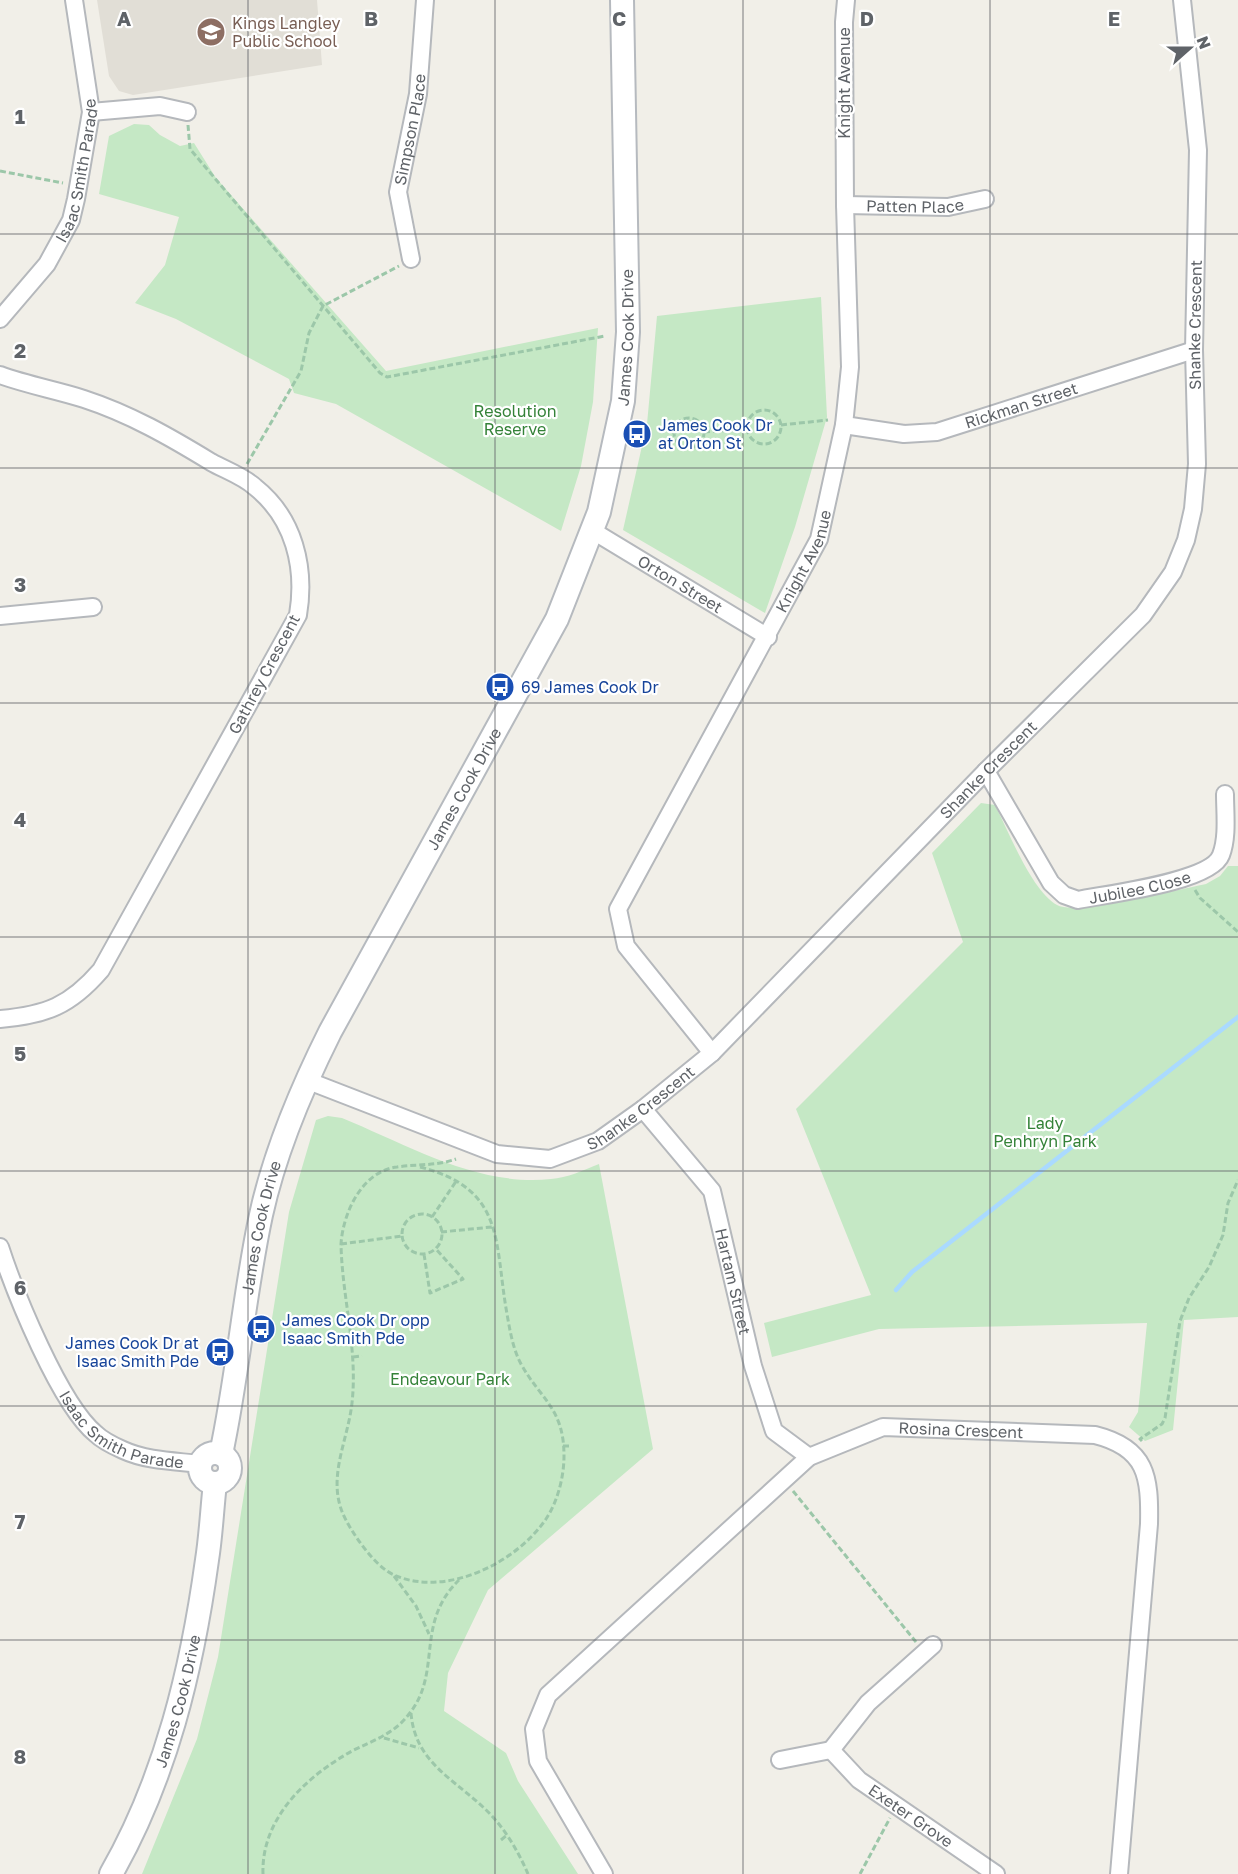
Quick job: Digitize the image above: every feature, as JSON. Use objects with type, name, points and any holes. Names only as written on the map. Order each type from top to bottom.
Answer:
[{"type":"street","name":"Isaac Smith Parade","points":[[0,319],[47,264],[70,220],[79,186],[91,112],[74,0]]},
{"type":"street","name":"Simpson Place","points":[[411,259],[398,192],[418,94],[425,0]]},
{"type":"street","name":"James Cook Drive","points":[[221,1454],[232,1402],[261,1216],[280,1146],[306,1080],[557,619],[593,531],[618,431],[627,341],[622,0]]},
{"type":"street","name":"Knight Avenue","points":[[712,1053],[626,946],[618,909],[768,637],[819,539],[844,422],[850,367],[845,206],[844,22],[846,0]]},
{"type":"street","name":"Shanke Crescent","points":[[306,1080],[497,1154],[550,1159],[598,1141],[643,1109],[712,1053],[986,771],[1143,615],[1173,572],[1186,540],[1193,509],[1197,464],[1194,350],[1198,150],[1182,0]]},
{"type":"street","points":[[91,112],[160,106],[187,112]]},
{"type":"street","name":"Patten Place","points":[[845,206],[948,207],[985,199]]},
{"type":"street","name":"Rickman Street","points":[[844,422],[904,434],[937,432],[1194,350]]},
{"type":"street","name":"Gathrey Crescent","points":[[0,375],[118,411],[154,428],[239,477],[268,498],[290,531],[299,569],[301,594],[298,615],[101,970],[85,988],[63,1005],[45,1013],[0,1019]]},
{"type":"street","name":"Orton Street","points":[[593,531],[768,637]]},
{"type":"street","points":[[0,616],[93,607]]},
{"type":"street","name":"Jubilee Close","points":[[986,771],[1052,883],[1064,895],[1078,900],[1193,877],[1213,868],[1221,856],[1225,840],[1225,794]]},
{"type":"street","name":"Hartam Street","points":[[643,1109],[712,1191],[753,1366],[774,1431],[809,1457]]},
{"type":"street","name":"Isaac Smith Parade","points":[[0,1247],[36,1334],[69,1402],[84,1422],[96,1435],[135,1455],[200,1464]]},
{"type":"street","name":"Rosina Crescent","points":[[604,1874],[538,1761],[534,1729],[548,1695],[809,1457],[883,1427],[1095,1435],[1123,1446],[1135,1457],[1144,1471],[1150,1487],[1149,1524],[1119,1874]]},
{"type":"street","points":[[209,1454],[221,1454],[228,1460],[230,1469],[225,1479],[215,1483],[204,1478],[200,1464],[209,1454]]},
{"type":"street","name":"James Cook Drive","points":[[111,1874],[154,1782],[183,1692],[206,1569],[215,1483]]},
{"type":"street","points":[[780,1760],[831,1750],[868,1703],[933,1645]]},
{"type":"street","name":"Exeter Grove","points":[[831,1750],[859,1780],[996,1874]]},
{"type":"path","points":[[187,112],[190,149],[380,373],[387,377],[604,336]]},
{"type":"path","points":[[0,171],[79,186]]},
{"type":"path","points":[[239,477],[300,371],[309,333],[323,306],[411,259]]},
{"type":"path","points":[[762,410],[772,412],[781,425],[778,436],[769,443],[753,439],[747,429],[749,418],[762,410]]},
{"type":"path","points":[[685,418],[700,422],[704,432],[699,444],[691,448],[678,443],[674,434],[677,424],[685,418]]},
{"type":"path","points":[[781,425],[844,422]]},
{"type":"path","points":[[704,432],[747,429]]},
{"type":"path","points":[[1193,877],[1195,891],[1200,898],[1238,932]]},
{"type":"path","points":[[420,1167],[426,1163],[456,1159]]},
{"type":"path","points":[[392,1575],[417,1582],[436,1583],[460,1579],[510,1553],[530,1539],[547,1518],[556,1500],[562,1476],[563,1446],[560,1422],[553,1407],[525,1370],[514,1347],[492,1227],[470,1188],[457,1180],[420,1167],[390,1168],[367,1184],[349,1208],[343,1228],[342,1244],[353,1357],[351,1416],[338,1473],[339,1505],[362,1544],[392,1575],[416,1606],[429,1636]]},
{"type":"path","points":[[432,1217],[457,1180]]},
{"type":"path","points":[[1135,1457],[1147,1446],[1140,1439],[1162,1424],[1165,1418],[1180,1321],[1189,1298],[1209,1267],[1223,1235],[1228,1203],[1238,1180]]},
{"type":"path","points":[[421,1215],[432,1217],[441,1232],[435,1248],[424,1254],[410,1250],[402,1236],[402,1229],[409,1219],[421,1215]]},
{"type":"path","points":[[441,1232],[492,1227]]},
{"type":"path","points":[[342,1244],[402,1236]]},
{"type":"path","points":[[424,1254],[430,1293],[462,1279],[435,1248]]},
{"type":"path","points":[[353,1357],[362,1356]]},
{"type":"path","points":[[563,1446],[572,1446]]},
{"type":"path","points":[[784,1480],[915,1641],[933,1645]]},
{"type":"path","points":[[263,1874],[266,1845],[273,1824],[288,1802],[325,1768],[354,1750],[384,1738],[411,1713],[426,1680],[429,1636],[443,1599],[460,1579]]},
{"type":"path","points":[[411,1713],[420,1748],[444,1774],[491,1815],[507,1835],[528,1874]]},
{"type":"path","points":[[384,1738],[420,1748]]},
{"type":"path","points":[[860,1874],[896,1805]]},
{"type":"path","points":[[501,1840],[507,1835]]},
{"type":"shaded area","name":"Kings Langley Public School","points":[[97,0],[317,0],[322,65],[133,95],[119,91],[109,76]]},
{"type":"green space","name":"Resolution Reserve","points":[[134,124],[149,125],[160,135],[180,146],[194,143],[216,178],[386,371],[598,328],[593,402],[581,466],[561,531],[336,404],[294,393],[289,379],[176,319],[135,303],[165,265],[179,217],[99,194],[109,136]]},
{"type":"green space","points":[[821,297],[827,417],[795,527],[765,613],[623,530],[647,424],[657,316]]},
{"type":"green space","name":"Lady Penhryn Park","points":[[981,803],[995,805],[1038,887],[1057,905],[1085,907],[1152,896],[1206,884],[1220,876],[1228,866],[1238,866],[1238,1317],[1184,1320],[1173,1430],[1145,1441],[1129,1427],[1138,1412],[1147,1323],[879,1329],[772,1357],[764,1323],[871,1295],[796,1109],[963,942],[932,853]]},
{"type":"green space","name":"Endeavour Park","points":[[328,1116],[342,1118],[444,1162],[497,1177],[524,1180],[557,1178],[599,1164],[653,1449],[488,1590],[448,1673],[444,1711],[506,1753],[518,1781],[578,1874],[142,1874],[197,1739],[218,1657],[289,1212],[316,1120]]},
{"type":"waterway","points":[[896,1290],[912,1272],[1238,1017]]},
{"type":"place","name":"Kings Langley Public School","points":[[211,32]]},
{"type":"place","name":"James Cook Dr at Orton St","points":[[637,434]]},
{"type":"place","name":"69 James Cook Dr","points":[[500,687]]},
{"type":"place","name":"James Cook Dr opp Isaac Smith Pde","points":[[261,1329]]},
{"type":"place","name":"James Cook Dr at Isaac Smith Pde","points":[[220,1352]]}]
